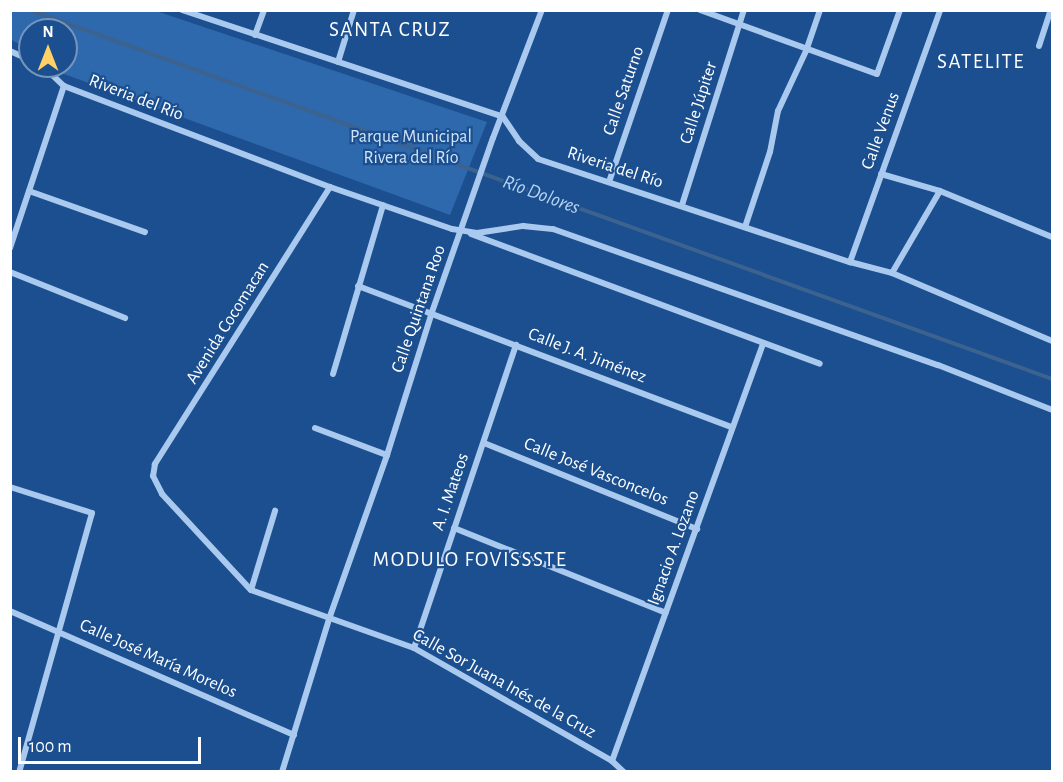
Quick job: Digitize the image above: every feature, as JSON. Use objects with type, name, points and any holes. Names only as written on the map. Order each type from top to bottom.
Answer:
[{"type":"street","points":[[182,10],[503,117]]},
{"type":"street","points":[[255,35],[264,10]]},
{"type":"street","points":[[338,62],[354,10]]},
{"type":"street","name":"Calle Quintana Roo","points":[[282,771],[329,619],[387,455],[432,312],[493,138],[503,117],[542,10]]},
{"type":"street","name":"Calle Saturno","points":[[609,182],[668,10]]},
{"type":"street","points":[[700,10],[807,51],[877,74],[900,10]]},
{"type":"street","name":"Calle Júpiter","points":[[681,205],[744,10]]},
{"type":"street","points":[[746,227],[770,152],[778,111],[807,51],[820,10]]},
{"type":"street","name":"Calle Venus","points":[[850,262],[940,10]]},
{"type":"street","points":[[1039,46],[1051,10]]},
{"type":"street","name":"Riveria del Río","points":[[56,78],[64,86],[330,187],[462,231],[820,364]]},
{"type":"street","points":[[10,248],[64,86]]},
{"type":"street","name":"Riveria del Río","points":[[503,117],[519,141],[538,159],[850,262],[892,273],[1053,340]]},
{"type":"street","points":[[881,174],[940,191],[1053,237]]},
{"type":"street","name":"Avenida Cocomacan","points":[[153,476],[155,464],[330,187]]},
{"type":"street","points":[[29,191],[145,232]]},
{"type":"street","points":[[892,273],[940,191]]},
{"type":"street","points":[[333,374],[383,205]]},
{"type":"street","name":"Riveria del Río","points":[[462,231],[477,233],[523,226],[552,229],[938,365],[1053,410]]},
{"type":"street","points":[[10,272],[125,318]]},
{"type":"street","name":"Calle J. A. Jiménez","points":[[358,286],[732,427]]},
{"type":"street","name":"Ignacio A. Lozano","points":[[612,761],[763,344]]},
{"type":"street","name":"A. I. Mateos","points":[[414,648],[516,345]]},
{"type":"street","points":[[315,428],[387,455]]},
{"type":"street","name":"Calle José Vasconcelos","points":[[484,443],[697,529]]},
{"type":"street","name":"Calle Sor Juana Inés de la Cruz","points":[[153,476],[162,494],[251,590],[414,648],[612,761],[624,771]]},
{"type":"street","points":[[10,487],[92,513],[19,771]]},
{"type":"street","points":[[251,590],[275,511]]},
{"type":"street","points":[[454,528],[666,613]]},
{"type":"street","name":"Calle José María Morelos","points":[[10,611],[294,735]]},
{"type":"green space","name":"Parque Municipal Rivera del Río","points":[[10,11],[156,11],[487,122],[450,215],[75,78],[78,78],[78,18],[18,18],[18,43],[11,40]]},
{"type":"waterway","name":"Río Dolores","points":[[30,10],[1052,379]]},
{"type":"district","name":"SANTA CRUZ","points":[[390,30]]},
{"type":"district","name":"SATELITE","points":[[981,62]]},
{"type":"district","name":"MODULO FOVISSSTE","points":[[470,560]]}]
